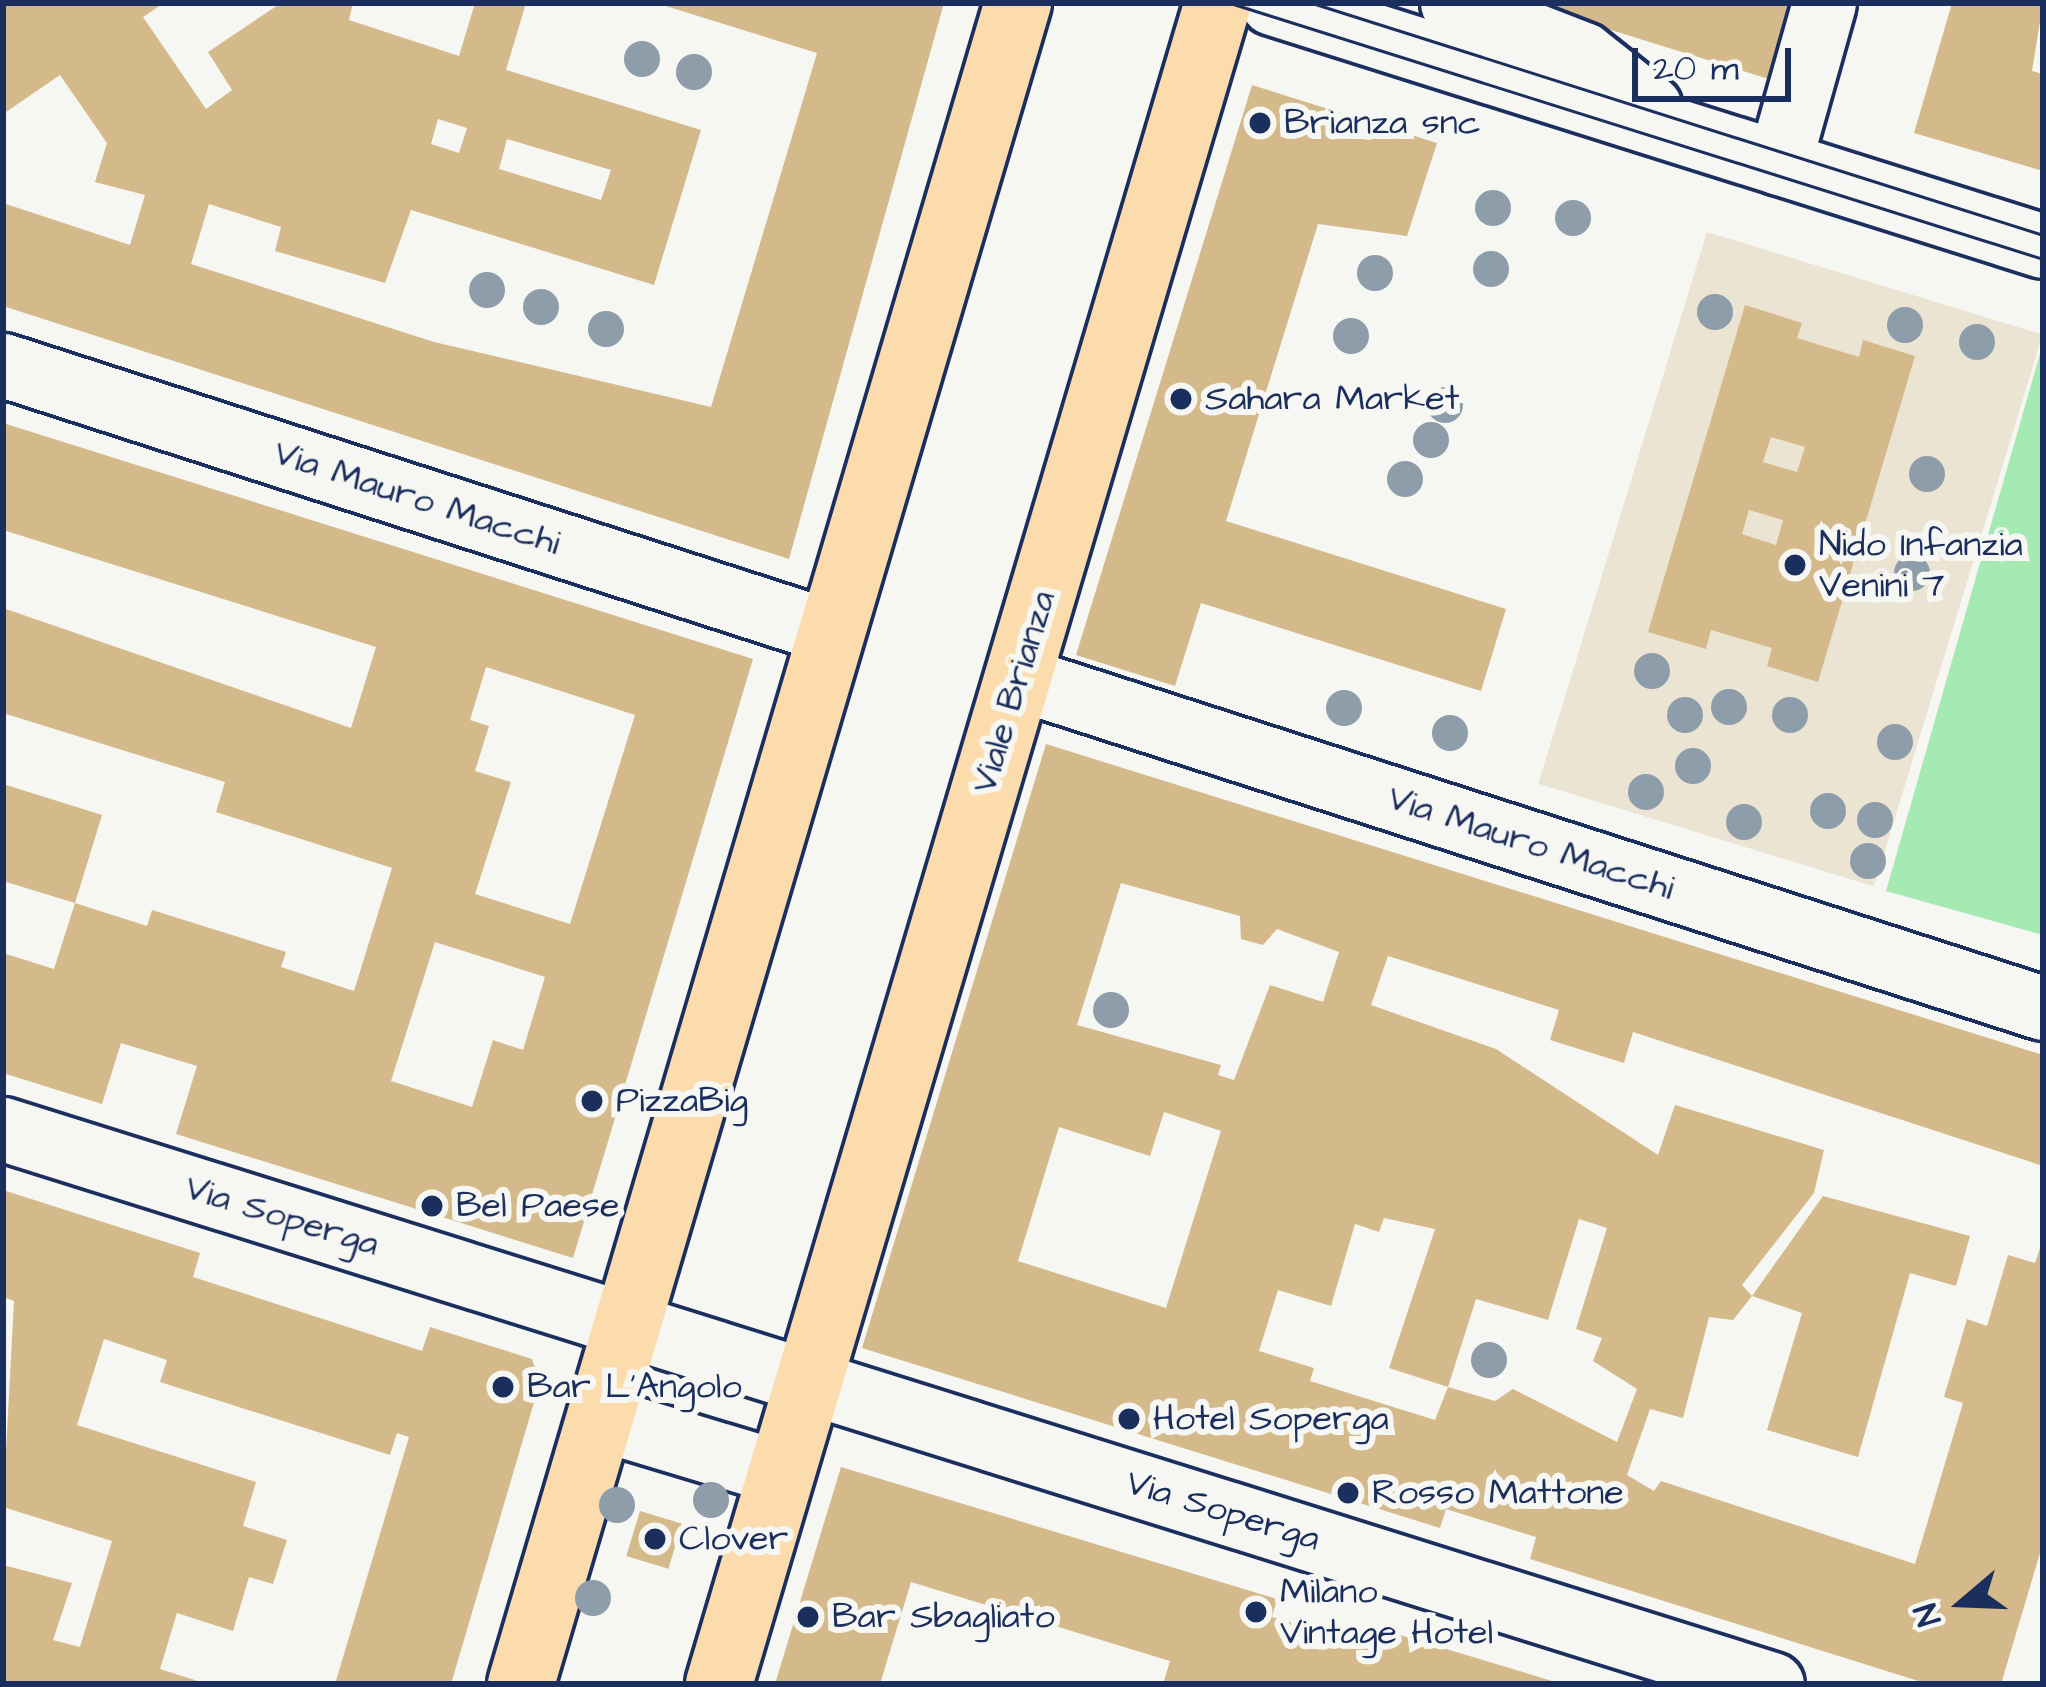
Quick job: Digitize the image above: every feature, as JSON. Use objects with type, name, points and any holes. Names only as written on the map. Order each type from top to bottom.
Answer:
[{"type":"main road","points":[[520,1684],[1018,3]]},
{"type":"main road","name":"Viale Brianza","points":[[719,1684],[1218,3]]},
{"type":"street","points":[[1272,3],[2043,246]]},
{"type":"street","points":[[1452,3],[1583,54],[1679,131]]},
{"type":"street","points":[[1779,163],[1824,3]]},
{"type":"street","name":"Via Mauro Macchi","points":[[3,365],[831,632]]},
{"type":"street","name":"Via Mauro Macchi","points":[[1018,679],[2043,1008]]},
{"type":"street","name":"Via Soperga","points":[[3,1129],[628,1325]]},
{"type":"street","points":[[628,1325],[811,1382]]},
{"type":"street","name":"Via Soperga","points":[[811,1382],[1772,1684]]},
{"type":"street","points":[[599,1418],[782,1473]]},
{"type":"shaded area","name":"Nido Infanzia Venini 7","points":[[1707,232],[2043,335],[1874,886],[1538,784]]},
{"type":"green space","points":[[2043,343],[2043,935],[1886,891]]},
{"type":"building","points":[[3,3],[164,3],[143,17],[206,109],[232,90],[208,52],[281,3],[353,3],[349,20],[459,56],[475,3],[526,3],[506,70],[701,130],[654,285],[411,210],[385,283],[275,251],[281,227],[209,204],[191,264],[434,342],[711,407],[817,53],[656,3],[944,3],[789,559],[3,306],[3,203],[130,245],[145,195],[95,182],[107,143],[60,75],[3,114]],"holes":[[[438,119],[467,128],[459,153],[431,144]],[[507,139],[611,170],[601,200],[499,169]]]},
{"type":"building","points":[[1524,3],[1807,3],[1782,83]]},
{"type":"building","points":[[1952,3],[2043,3],[2032,71],[2043,74],[2043,171],[1914,133]]},
{"type":"building","points":[[1252,85],[1437,143],[1407,236],[1318,224],[1226,521],[1506,609],[1481,691],[1201,603],[1175,686],[1076,655]]},
{"type":"building","points":[[1745,305],[1802,323],[1797,338],[1859,357],[1863,340],[1915,356],[1818,682],[1767,666],[1772,648],[1711,630],[1706,649],[1648,632]],"holes":[[[1771,437],[1805,447],[1797,472],[1763,462]],[[1749,510],[1783,520],[1776,545],[1742,534]]]},
{"type":"building","points":[[3,423],[753,659],[573,1258],[176,1134],[197,1066],[121,1043],[102,1104],[3,1073],[3,953],[54,969],[75,903],[147,926],[152,910],[286,952],[281,967],[354,991],[392,868],[216,812],[225,782],[3,713],[3,608],[351,728],[376,647],[3,530]],"holes":[[[486,667],[635,715],[570,924],[475,894],[511,782],[475,771],[489,726],[470,720]],[[435,942],[545,977],[523,1050],[493,1040],[472,1107],[391,1081]]]},
{"type":"building","points":[[1046,744],[2043,1055],[2043,1166],[1633,1032],[1624,1063],[1550,1040],[1559,1010],[1388,956],[1371,1005],[1496,1049],[1658,1155],[1675,1105],[1824,1150],[1814,1193],[1742,1285],[1752,1296],[1733,1320],[1709,1317],[1683,1418],[1650,1409],[1627,1475],[1654,1491],[1661,1481],[1915,1564],[1963,1403],[1944,1397],[1967,1319],[1987,1326],[2008,1255],[2035,1263],[2043,1239],[2043,1543],[2001,1684],[1928,1684],[1530,1559],[1536,1537],[1446,1509],[1440,1528],[862,1348]],"holes":[[[1121,883],[1240,916],[1241,939],[1263,945],[1277,929],[1339,952],[1323,1002],[1270,985],[1234,1080],[1218,1075],[1221,1065],[1077,1025]],[[1164,1112],[1221,1131],[1166,1308],[1018,1261],[1059,1127],[1150,1156]],[[1384,1218],[1435,1229],[1389,1368],[1448,1387],[1435,1420],[1310,1381],[1314,1368],[1259,1351],[1278,1290],[1331,1306],[1355,1224],[1379,1232]],[[1579,1219],[1607,1228],[1576,1329],[1602,1338],[1593,1361],[1637,1389],[1617,1442],[1513,1389],[1495,1401],[1448,1387],[1476,1299],[1548,1320]]]},
{"type":"building","points":[[3,784],[102,815],[75,903],[3,881]]},
{"type":"building","points":[[3,1190],[200,1253],[193,1277],[422,1351],[430,1327],[532,1359],[540,1382],[451,1684],[335,1684],[409,1437],[397,1433],[390,1455],[160,1382],[167,1360],[104,1339],[77,1425],[256,1482],[243,1526],[287,1540],[273,1584],[249,1577],[233,1631],[177,1613],[160,1669],[207,1684],[3,1684],[3,1565],[72,1583],[53,1640],[80,1647],[112,1541],[3,1507],[14,1301],[3,1297]]},
{"type":"building","points":[[1823,1196],[1970,1236],[1956,1286],[1910,1273],[1858,1457],[1767,1430],[1802,1313],[1752,1296]]},
{"type":"building","points":[[841,1467],[1277,1599],[1272,1617],[1385,1650],[1390,1632],[1562,1684],[1163,1684],[1170,1661],[911,1582],[880,1684],[775,1684]]},
{"type":"building","points":[[640,1511],[682,1524],[668,1569],[626,1556]]},
{"type":"tram line","points":[[1230,3],[2043,259]]},
{"type":"tram line","points":[[1312,3],[2043,235]]},
{"type":"place","name":"Brianza snc","points":[[1260,123]]},
{"type":"place","name":"Sahara Market","points":[[1181,399]]},
{"type":"place","name":"Nido Infanzia Venini 7","points":[[1795,565]]},
{"type":"place","name":"PizzaBig","points":[[592,1101]]},
{"type":"place","name":"Bel Paese","points":[[432,1206]]},
{"type":"place","name":"Bar L'Angolo","points":[[503,1387]]},
{"type":"place","name":"Hotel Soperga","points":[[1129,1419]]},
{"type":"place","name":"Rosso Mattone","points":[[1348,1493]]},
{"type":"place","name":"Clover","points":[[655,1539]]},
{"type":"place","name":"Milano Vintage Hotel","points":[[1256,1612]]},
{"type":"place","name":"Bar Sbagliato","points":[[808,1617]]}]
